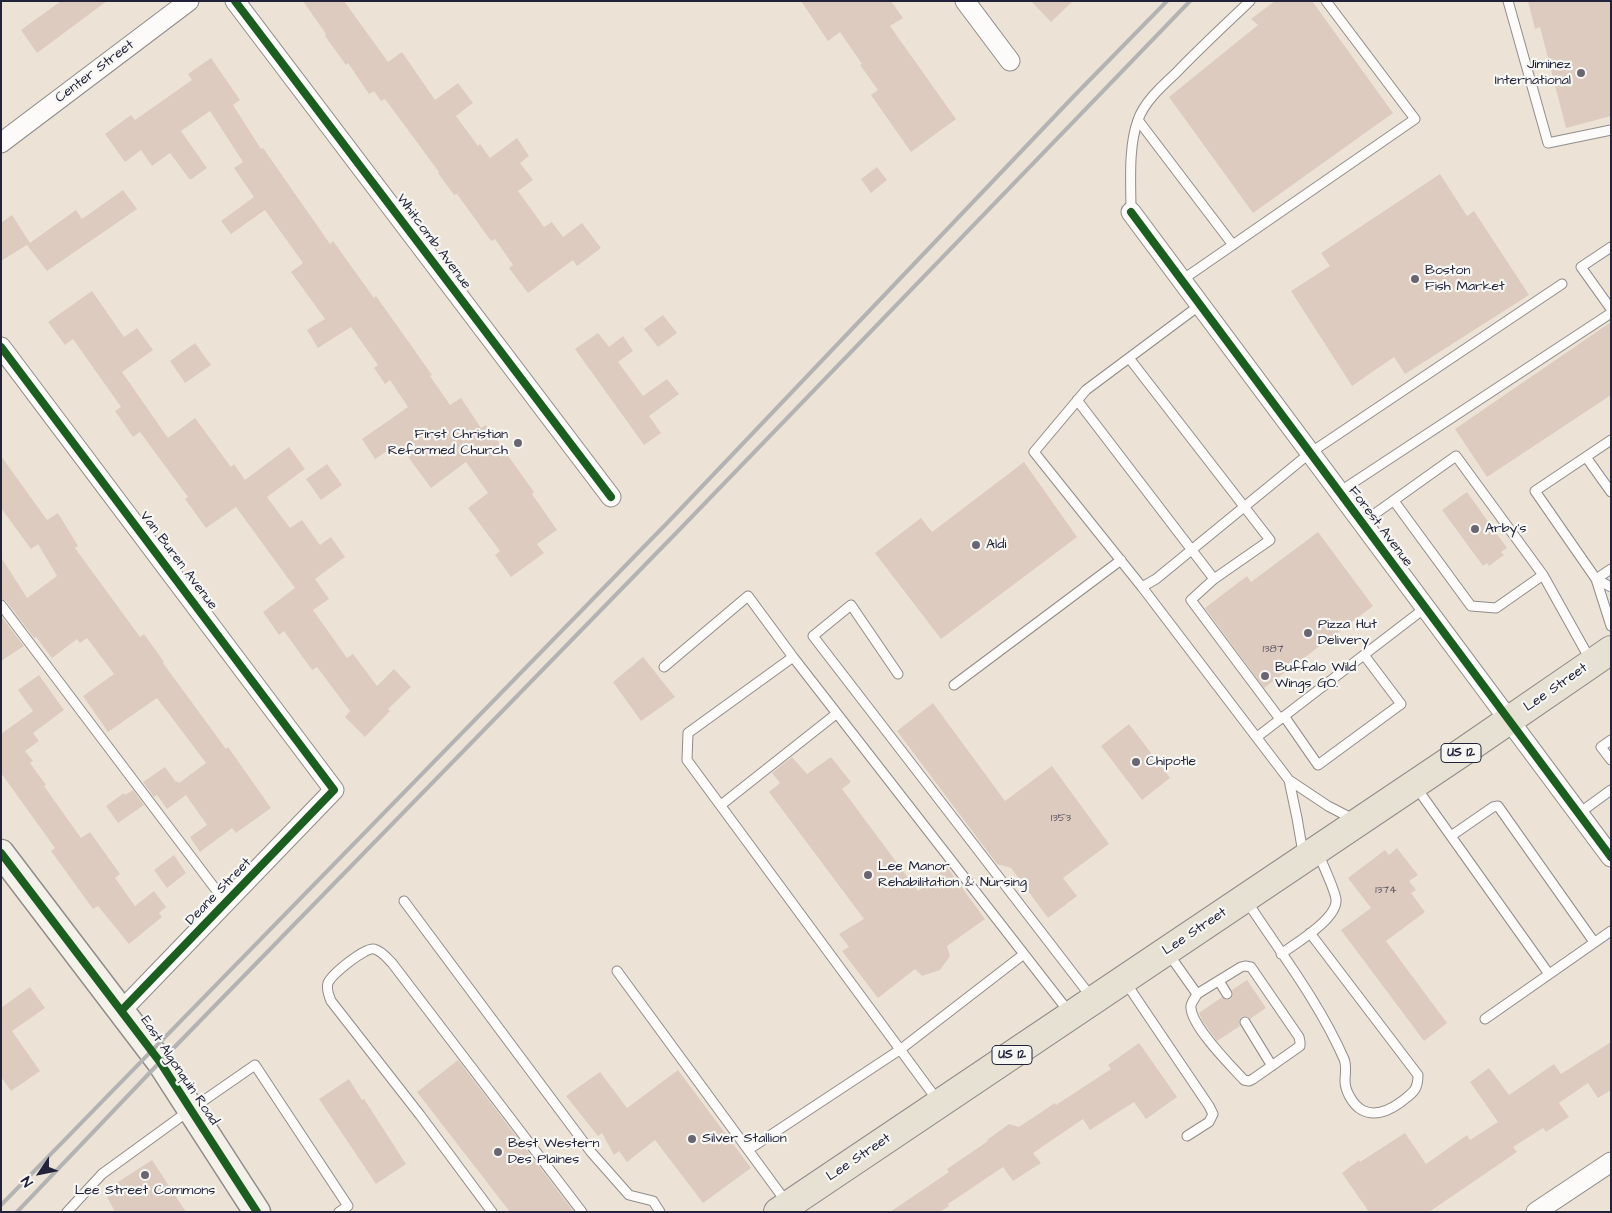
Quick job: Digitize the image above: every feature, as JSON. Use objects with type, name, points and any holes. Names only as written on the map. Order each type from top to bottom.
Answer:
[{"type":"main road","name":"Lee Street","points":[[782,1210],[1602,657]]},
{"type":"street","name":"Center Street","points":[[1,143],[189,1]]},
{"type":"street","name":"Whitcomb Avenue","points":[[235,1],[611,497]]},
{"type":"street","points":[[965,1],[1010,61]]},
{"type":"street","name":"Forest Avenue","points":[[1131,212],[1611,857]]},
{"type":"street","name":"Van Buren Avenue","points":[[2,349],[334,790]]},
{"type":"street","name":"Deane Street","points":[[122,1010],[334,790]]},
{"type":"street","name":"East Algonquin Road","points":[[1,854],[160,1062],[257,1212]]},
{"type":"street","points":[[1536,1212],[1611,1162]]},
{"type":"lane","points":[[1131,212],[1132,145],[1138,120],[1148,102],[1207,41],[1250,1]]},
{"type":"lane","points":[[1182,280],[1415,119],[1326,1]]},
{"type":"lane","points":[[1508,1],[1548,143],[1611,130]]},
{"type":"lane","points":[[1138,120],[1233,245]]},
{"type":"lane","points":[[1611,247],[1581,267],[1611,309]]},
{"type":"lane","points":[[1142,587],[1156,579],[1310,453],[1562,284]]},
{"type":"lane","points":[[1200,305],[1086,390],[1034,452],[1142,587],[1289,780],[1328,806],[1358,822]]},
{"type":"lane","points":[[1339,492],[1611,313]]},
{"type":"lane","points":[[1129,358],[1270,540],[1214,579],[1191,600],[1318,765],[1401,704],[1364,655]]},
{"type":"lane","points":[[1077,400],[1214,579]]},
{"type":"lane","points":[[1611,440],[1535,491],[1596,580],[1611,626]]},
{"type":"lane","points":[[1362,523],[1456,456],[1602,657]]},
{"type":"lane","points":[[1586,457],[1611,492]]},
{"type":"lane","points":[[1394,501],[1471,606],[1496,608],[1543,575]]},
{"type":"lane","points":[[954,685],[1121,560]]},
{"type":"lane","points":[[1596,580],[1611,569]]},
{"type":"lane","points":[[1596,580],[1611,587]]},
{"type":"lane","points":[[664,667],[748,596],[836,714],[1024,954],[1082,1007]]},
{"type":"lane","points":[[898,674],[850,604],[813,636],[1082,1007]]},
{"type":"lane","points":[[1,605],[226,903]]},
{"type":"lane","points":[[1257,738],[1425,608]]},
{"type":"lane","points":[[793,657],[688,733],[687,760],[940,1103]]},
{"type":"lane","points":[[720,804],[836,714]]},
{"type":"lane","points":[[1611,740],[1601,747],[1611,760]]},
{"type":"lane","points":[[1281,954],[1332,914],[1336,899],[1310,854],[1298,818],[1289,780]]},
{"type":"lane","points":[[1414,784],[1549,974]]},
{"type":"lane","points":[[1578,814],[1611,790]]},
{"type":"lane","points":[[1451,836],[1493,807],[1498,806],[1594,942]]},
{"type":"lane","points":[[1245,898],[1322,1017],[1345,1061],[1345,1084],[1348,1093],[1362,1110],[1384,1112],[1396,1106],[1414,1091],[1418,1085],[1418,1075],[1310,933]]},
{"type":"lane","points":[[404,901],[591,1152],[629,1195],[653,1201],[660,1212]]},
{"type":"lane","points":[[1485,1019],[1611,931]]},
{"type":"lane","points":[[492,1212],[420,1115],[331,1001],[328,984],[332,976],[364,951],[373,949],[382,953],[392,964],[582,1212]]},
{"type":"lane","points":[[1166,951],[1197,994]]},
{"type":"lane","points":[[748,1150],[901,1049],[1024,954]]},
{"type":"lane","points":[[1241,967],[1251,967],[1299,1037],[1300,1046],[1249,1081],[1244,1080],[1216,1050],[1195,1019],[1190,1005],[1197,994],[1241,967]]},
{"type":"lane","points":[[617,971],[748,1150],[782,1210]]},
{"type":"lane","points":[[1123,980],[1213,1114],[1209,1122],[1187,1136]]},
{"type":"lane","points":[[1219,981],[1227,994]]},
{"type":"lane","points":[[1245,1022],[1272,1066]]},
{"type":"lane","points":[[67,1212],[102,1174],[255,1065],[348,1206],[339,1212]]},
{"type":"building","points":[[61,1],[107,1],[37,53],[21,30]]},
{"type":"building","points":[[303,1],[344,1],[388,62],[402,52],[435,100],[458,83],[473,103],[456,116],[478,146],[480,144],[490,158],[517,138],[529,156],[520,163],[533,180],[518,191],[544,227],[552,222],[563,237],[582,223],[601,248],[577,266],[573,260],[528,293],[509,268],[513,265],[495,239],[491,241],[457,194],[454,195],[385,99],[381,101],[374,91],[369,94],[348,63],[346,65],[325,36],[326,34]]},
{"type":"building","points":[[801,1],[891,1],[903,18],[890,26],[956,119],[911,152],[871,95],[878,90],[840,32],[828,41]]},
{"type":"building","points":[[1031,1],[1073,1],[1051,22]]},
{"type":"building","points":[[1275,1],[1312,1],[1393,113],[1253,213],[1169,97],[1258,25],[1251,19]]},
{"type":"building","name":"Jiminez International","points":[[1528,1],[1611,1],[1611,116],[1566,128],[1540,27],[1535,29]]},
{"type":"building","points":[[211,58],[240,100],[233,105],[261,149],[263,148],[330,244],[333,241],[374,298],[376,296],[432,375],[430,376],[450,405],[461,398],[481,428],[486,425],[534,492],[532,494],[557,530],[537,544],[544,553],[511,577],[495,555],[500,551],[468,508],[488,493],[466,462],[431,488],[403,450],[395,456],[390,449],[375,459],[362,439],[408,407],[390,380],[385,384],[374,368],[378,365],[351,327],[318,348],[307,330],[325,319],[291,272],[303,263],[265,210],[231,234],[221,221],[254,197],[234,168],[243,162],[210,111],[181,131],[207,168],[190,180],[170,153],[152,166],[141,150],[125,162],[105,134],[131,115],[135,120],[192,80],[188,74]]},
{"type":"building","points":[[877,167],[887,180],[871,193],[861,179]]},
{"type":"building","name":"Boston Fish Market","points":[[1440,174],[1467,216],[1474,211],[1529,295],[1405,374],[1394,357],[1352,386],[1291,291],[1330,266],[1321,253]]},
{"type":"building","points":[[123,190],[137,209],[47,271],[27,245],[76,210],[82,219]]},
{"type":"building","points":[[12,215],[30,243],[1,261],[1,223]]},
{"type":"building","points":[[92,291],[124,337],[137,328],[153,350],[122,372],[168,438],[195,418],[231,467],[234,464],[245,480],[289,447],[305,469],[267,497],[290,528],[302,520],[320,545],[331,537],[345,557],[315,579],[329,599],[313,610],[347,658],[353,654],[377,686],[394,669],[411,687],[388,709],[390,711],[365,737],[345,717],[350,711],[317,667],[312,670],[284,631],[279,635],[263,612],[295,588],[236,507],[206,528],[185,499],[188,497],[140,432],[133,437],[115,411],[121,407],[73,339],[65,345],[48,322]]},
{"type":"building","points":[[663,315],[677,333],[658,347],[644,329]]},
{"type":"building","points":[[1611,322],[1611,395],[1487,477],[1455,429]]},
{"type":"building","points":[[598,333],[609,347],[623,336],[633,351],[618,362],[643,396],[667,379],[679,394],[649,416],[661,433],[644,445],[575,349]]},
{"type":"building","points":[[195,343],[211,365],[185,383],[170,361]]},
{"type":"building","points":[[1,456],[47,520],[58,513],[78,546],[75,548],[140,637],[144,634],[163,663],[226,749],[228,747],[271,808],[236,833],[232,828],[200,852],[190,837],[207,825],[186,795],[167,809],[157,795],[154,797],[143,782],[165,767],[176,782],[179,783],[206,763],[157,698],[108,732],[83,696],[114,674],[87,638],[80,643],[77,639],[52,658],[6,601],[1,599],[1,557],[27,598],[57,576],[38,544],[31,549],[1,508]]},
{"type":"building","name":"Aldi","points":[[1024,462],[1077,537],[941,639],[875,553],[921,518],[932,532]]},
{"type":"building","points":[[327,464],[342,485],[321,500],[306,479]]},
{"type":"building","name":"Arby's","points":[[1467,492],[1507,548],[1501,552],[1504,555],[1489,566],[1487,563],[1483,566],[1442,510]]},
{"type":"building","points":[[1318,532],[1373,606],[1264,688],[1205,608],[1247,576],[1251,582]]},
{"type":"building","points":[[1,616],[24,646],[1,661]]},
{"type":"building","points":[[643,657],[675,697],[641,721],[613,682]]},
{"type":"building","points":[[39,675],[64,710],[33,733],[39,741],[25,751],[33,761],[30,763],[81,838],[90,832],[120,874],[115,878],[135,906],[154,891],[166,907],[159,913],[162,917],[129,944],[98,906],[93,909],[51,851],[55,848],[1,773],[1,734],[33,711],[18,690]]},
{"type":"building","points":[[933,703],[1005,801],[1052,766],[1109,844],[1063,878],[1077,896],[1048,918],[1011,868],[997,864],[897,731]]},
{"type":"building","name":"Chipotle","points":[[1129,724],[1170,778],[1142,800],[1101,746]]},
{"type":"building","name":"Lee Manor Rehabilitation & Nursing","points":[[792,757],[807,774],[831,757],[851,782],[842,789],[918,891],[947,867],[985,919],[947,946],[950,956],[940,970],[922,976],[915,969],[878,998],[842,951],[849,947],[839,934],[864,919],[769,792],[780,783],[772,773]]},
{"type":"building","points":[[133,790],[144,805],[118,823],[106,806],[124,793],[125,795]]},
{"type":"building","points":[[1397,848],[1418,875],[1409,881],[1416,890],[1411,893],[1425,912],[1386,941],[1447,1023],[1424,1041],[1341,930],[1371,908],[1348,878],[1385,850],[1389,855]]},
{"type":"building","points":[[174,855],[186,873],[167,888],[154,870]]},
{"type":"building","points":[[1247,980],[1266,1008],[1250,1019],[1245,1016],[1241,1017],[1240,1026],[1217,1041],[1203,1022],[1199,1013],[1222,997],[1227,1000],[1231,999],[1232,990]]},
{"type":"building","points":[[30,987],[45,1008],[12,1031],[40,1071],[11,1091],[1,1077],[1,1008]]},
{"type":"building","points":[[1611,1042],[1611,1090],[1598,1098],[1588,1083],[1559,1103],[1569,1117],[1546,1132],[1543,1128],[1513,1147],[1517,1152],[1429,1212],[1369,1212],[1342,1173],[1359,1160],[1360,1162],[1405,1133],[1426,1164],[1467,1135],[1470,1140],[1498,1122],[1470,1082],[1489,1068],[1509,1095],[1554,1064],[1561,1074]]},
{"type":"building","points":[[1139,1043],[1177,1097],[1146,1119],[1134,1102],[1090,1130],[1083,1119],[1033,1153],[1041,1163],[1013,1181],[1003,1167],[948,1204],[949,1206],[940,1212],[890,1212],[949,1172],[947,1169],[1009,1124],[1019,1127],[1055,1103],[1056,1105],[1111,1069],[1108,1065]]},
{"type":"building","name":"Best Western Des Plaines","points":[[458,1060],[574,1212],[510,1212],[417,1092]]},
{"type":"building","name":"Silver Stallion","points":[[678,1070],[751,1168],[703,1203],[655,1140],[627,1162],[619,1151],[614,1155],[602,1133],[598,1136],[566,1096],[600,1072],[627,1108]]},
{"type":"building","points":[[349,1079],[406,1164],[376,1184],[319,1099]]},
{"type":"building","name":"Lee Street Commons","points":[[152,1160],[186,1212],[115,1212],[104,1191]]},
{"type":"railway","points":[[1,1205],[671,519],[1167,1]]},
{"type":"railway","points":[[17,1212],[160,1062],[681,528],[1190,1]]},
{"type":"cycle path","points":[[235,1],[611,497]]},
{"type":"cycle path","points":[[1131,212],[1611,857]]},
{"type":"cycle path","points":[[1,347],[334,790],[122,1010]]},
{"type":"cycle path","points":[[1,853],[160,1062],[257,1212]]},
{"type":"place","name":"Jiminez International","points":[[1581,73]]},
{"type":"place","name":"Boston Fish Market","points":[[1415,279]]},
{"type":"place","name":"First Christian Reformed Church","points":[[518,443]]},
{"type":"place","name":"Arby's","points":[[1475,529]]},
{"type":"place","name":"Aldi","points":[[976,545]]},
{"type":"place","name":"Pizza Hut Delivery","points":[[1308,633]]},
{"type":"place","name":"Buffalo Wild Wings GO.","points":[[1265,676]]},
{"type":"place","name":"Chipotle","points":[[1136,762]]},
{"type":"place","name":"Lee Manor Rehabilitation & Nursing","points":[[868,875]]},
{"type":"place","name":"Silver Stallion","points":[[692,1139]]},
{"type":"place","name":"Best Western Des Plaines","points":[[498,1152]]},
{"type":"place","name":"Lee Street Commons","points":[[145,1175]]}]
